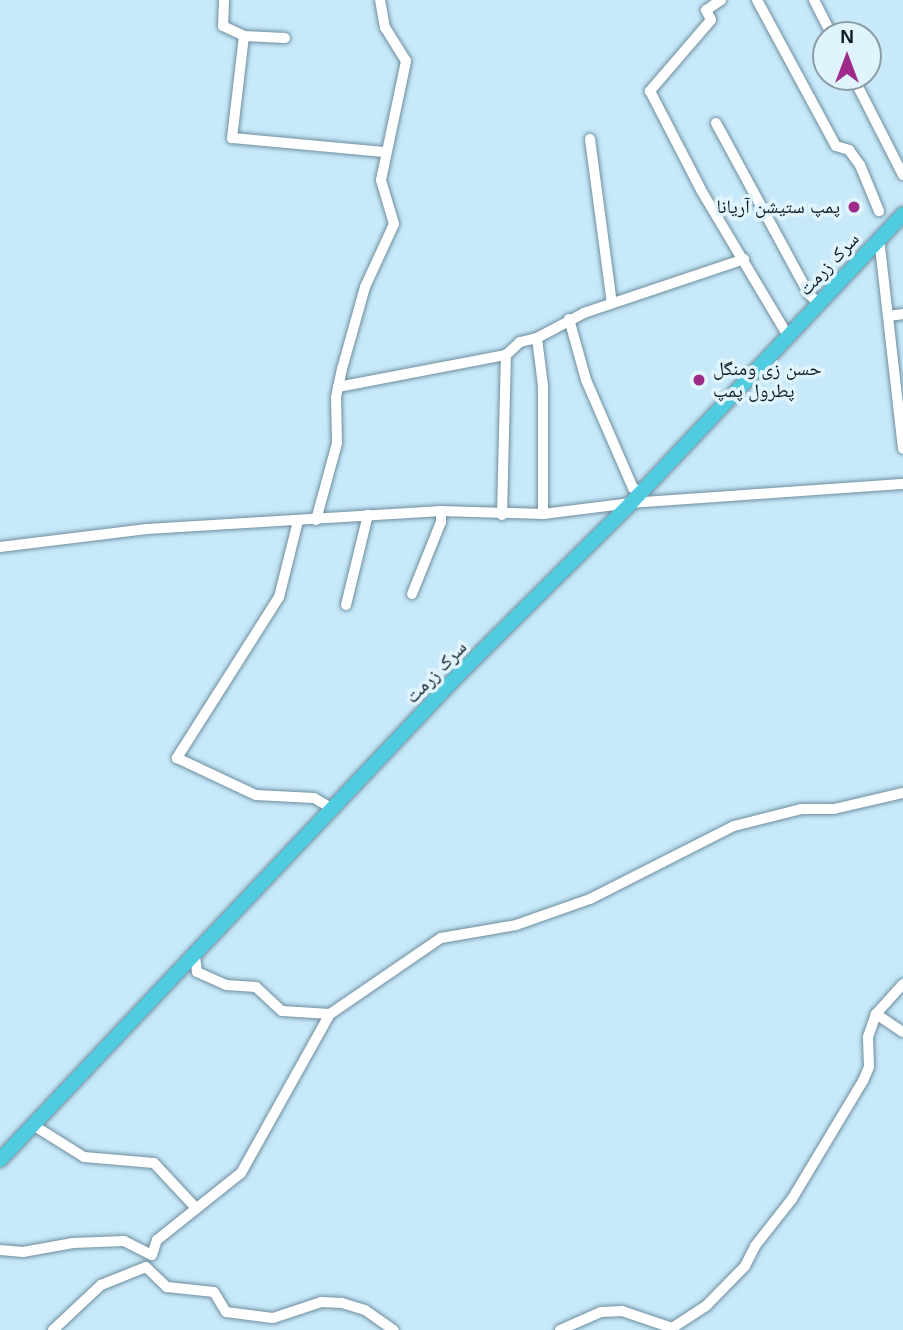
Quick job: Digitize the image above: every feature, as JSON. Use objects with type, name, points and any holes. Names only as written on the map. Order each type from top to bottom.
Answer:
[{"type":"highway","name":"سرک زرمت","points":[[0,1160],[460,673],[635,497],[903,214]]},
{"type":"street","points":[[224,0],[223,26],[244,36],[285,38]]},
{"type":"street","points":[[316,520],[337,443],[338,387],[365,287],[393,236],[394,224],[381,180],[384,152],[405,78],[406,61],[384,27],[380,0]]},
{"type":"street","points":[[721,0],[706,10],[711,20],[650,91],[701,190],[744,258],[788,336]]},
{"type":"street","points":[[757,0],[836,146],[849,150],[860,165],[879,211]]},
{"type":"street","points":[[814,0],[825,21]]},
{"type":"street","points":[[244,36],[232,138],[384,152]]},
{"type":"street","points":[[860,91],[903,176]]},
{"type":"street","points":[[716,123],[809,294],[819,304]]},
{"type":"street","points":[[590,139],[612,303]]},
{"type":"street","points":[[879,238],[903,449]]},
{"type":"street","points":[[338,387],[506,355],[520,342],[537,338],[569,319],[744,258]]},
{"type":"street","points":[[888,316],[903,314]]},
{"type":"street","points":[[569,319],[586,380],[635,497]]},
{"type":"street","points":[[537,338],[543,386],[543,514]]},
{"type":"street","points":[[502,515],[506,355]]},
{"type":"street","points":[[0,547],[61,536],[316,520],[368,514],[441,511],[502,515],[543,514],[635,497],[903,484]]},
{"type":"street","points":[[412,594],[441,522],[441,511]]},
{"type":"street","points":[[346,605],[368,514]]},
{"type":"street","points":[[298,521],[279,597],[177,758],[256,795],[314,799],[333,809]]},
{"type":"street","points":[[146,1267],[157,1240],[241,1173],[328,1018],[441,938],[516,925],[590,899],[734,826],[801,809],[835,809],[903,793]]},
{"type":"street","points":[[195,956],[197,972],[226,985],[256,987],[282,1011],[328,1018]]},
{"type":"street","points":[[560,1330],[601,1312],[622,1311],[670,1329],[706,1306],[745,1266],[755,1246],[792,1199],[863,1081],[869,1067],[868,1037],[876,1014],[903,984]]},
{"type":"street","points":[[876,1014],[903,1032]]},
{"type":"street","points":[[33,1125],[84,1157],[154,1163],[196,1208]]},
{"type":"street","points":[[0,1250],[23,1252],[73,1243],[124,1241],[149,1255]]},
{"type":"street","points":[[53,1330],[101,1285],[146,1267]]},
{"type":"street","points":[[146,1267],[167,1287],[214,1292],[226,1312],[273,1318],[321,1302],[342,1303],[365,1310],[394,1330]]},
{"type":"place","name":"پمپ ستیشن آریانا","points":[[854,207]]},
{"type":"place","name":"حسن زی ومنگل پطرول پمپ","points":[[699,380]]}]
